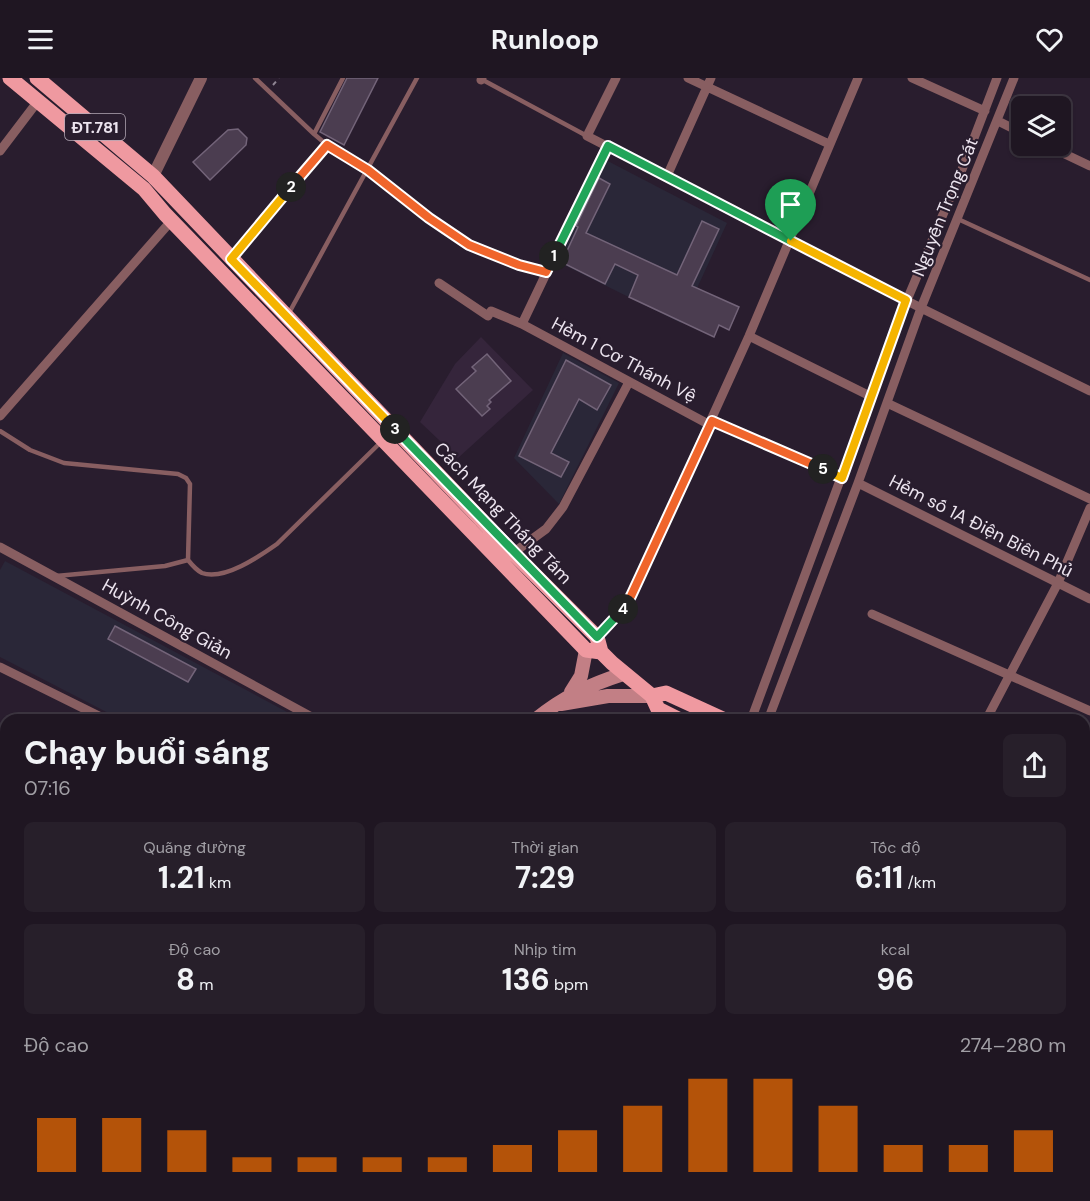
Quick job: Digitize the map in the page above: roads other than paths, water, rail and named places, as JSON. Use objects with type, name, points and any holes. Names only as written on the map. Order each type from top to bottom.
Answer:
[{"type":"main road","name":"Cách Mạng Tháng Tám","points":[[10,78],[148,183],[171,220],[384,439],[623,674],[652,696],[658,709],[668,714]]},
{"type":"main road","name":"Cách Mạng Tháng Tám","points":[[37,78],[231,259],[513,553],[595,646]]},
{"type":"main road","points":[[569,695],[595,646]]},
{"type":"main road","points":[[543,714],[569,695],[623,674]]},
{"type":"main road","points":[[556,705],[608,696],[652,696],[666,693],[712,714]]},
{"type":"street","points":[[148,183],[201,78]]},
{"type":"street","points":[[616,78],[587,136],[921,308],[1090,391]]},
{"type":"street","points":[[688,78],[709,82],[829,144]]},
{"type":"street","points":[[595,646],[622,612],[631,596],[711,423],[791,241],[858,78]]},
{"type":"street","points":[[912,78],[985,111]]},
{"type":"street","points":[[754,714],[906,300],[997,78]]},
{"type":"street","name":"Nguyễn Trọng Cát","points":[[770,714],[858,483],[921,308],[1014,78]]},
{"type":"street","points":[[667,176],[709,82]]},
{"type":"street","points":[[0,151],[38,101]]},
{"type":"street","points":[[998,121],[1011,128]]},
{"type":"street","points":[[522,324],[608,146]]},
{"type":"street","points":[[1069,156],[1090,166]]},
{"type":"street","points":[[231,259],[301,176]]},
{"type":"street","points":[[0,416],[171,220]]},
{"type":"street","name":"Hẻm 1 Cơ Thánh Vệ","points":[[439,283],[488,316],[491,311],[522,324],[711,423],[842,478]]},
{"type":"street","points":[[749,336],[872,397]]},
{"type":"street","points":[[513,553],[546,529],[563,507],[629,382]]},
{"type":"street","points":[[887,403],[1090,499]]},
{"type":"street","name":"Hẻm số 1A Điện Biên Phủ","points":[[858,483],[1090,599]]},
{"type":"street","points":[[989,714],[1058,583],[1090,508]]},
{"type":"street","name":"Huỳnh Công Giản","points":[[0,547],[306,714]]},
{"type":"street","points":[[872,614],[1090,711]]},
{"type":"street","points":[[0,667],[95,714]]},
{"type":"lane","points":[[255,78],[327,145],[368,170]]},
{"type":"lane","points":[[314,134],[343,78]]},
{"type":"lane","points":[[287,317],[417,78]]},
{"type":"lane","points":[[481,79],[587,136]]},
{"type":"lane","points":[[301,176],[327,145]]},
{"type":"lane","points":[[958,219],[1090,280]]},
{"type":"lane","points":[[0,431],[30,450],[64,463],[184,476],[190,484],[188,560],[200,572],[215,574],[258,558],[281,540],[384,439]]},
{"type":"lane","points":[[54,576],[165,566],[188,560]]}]
